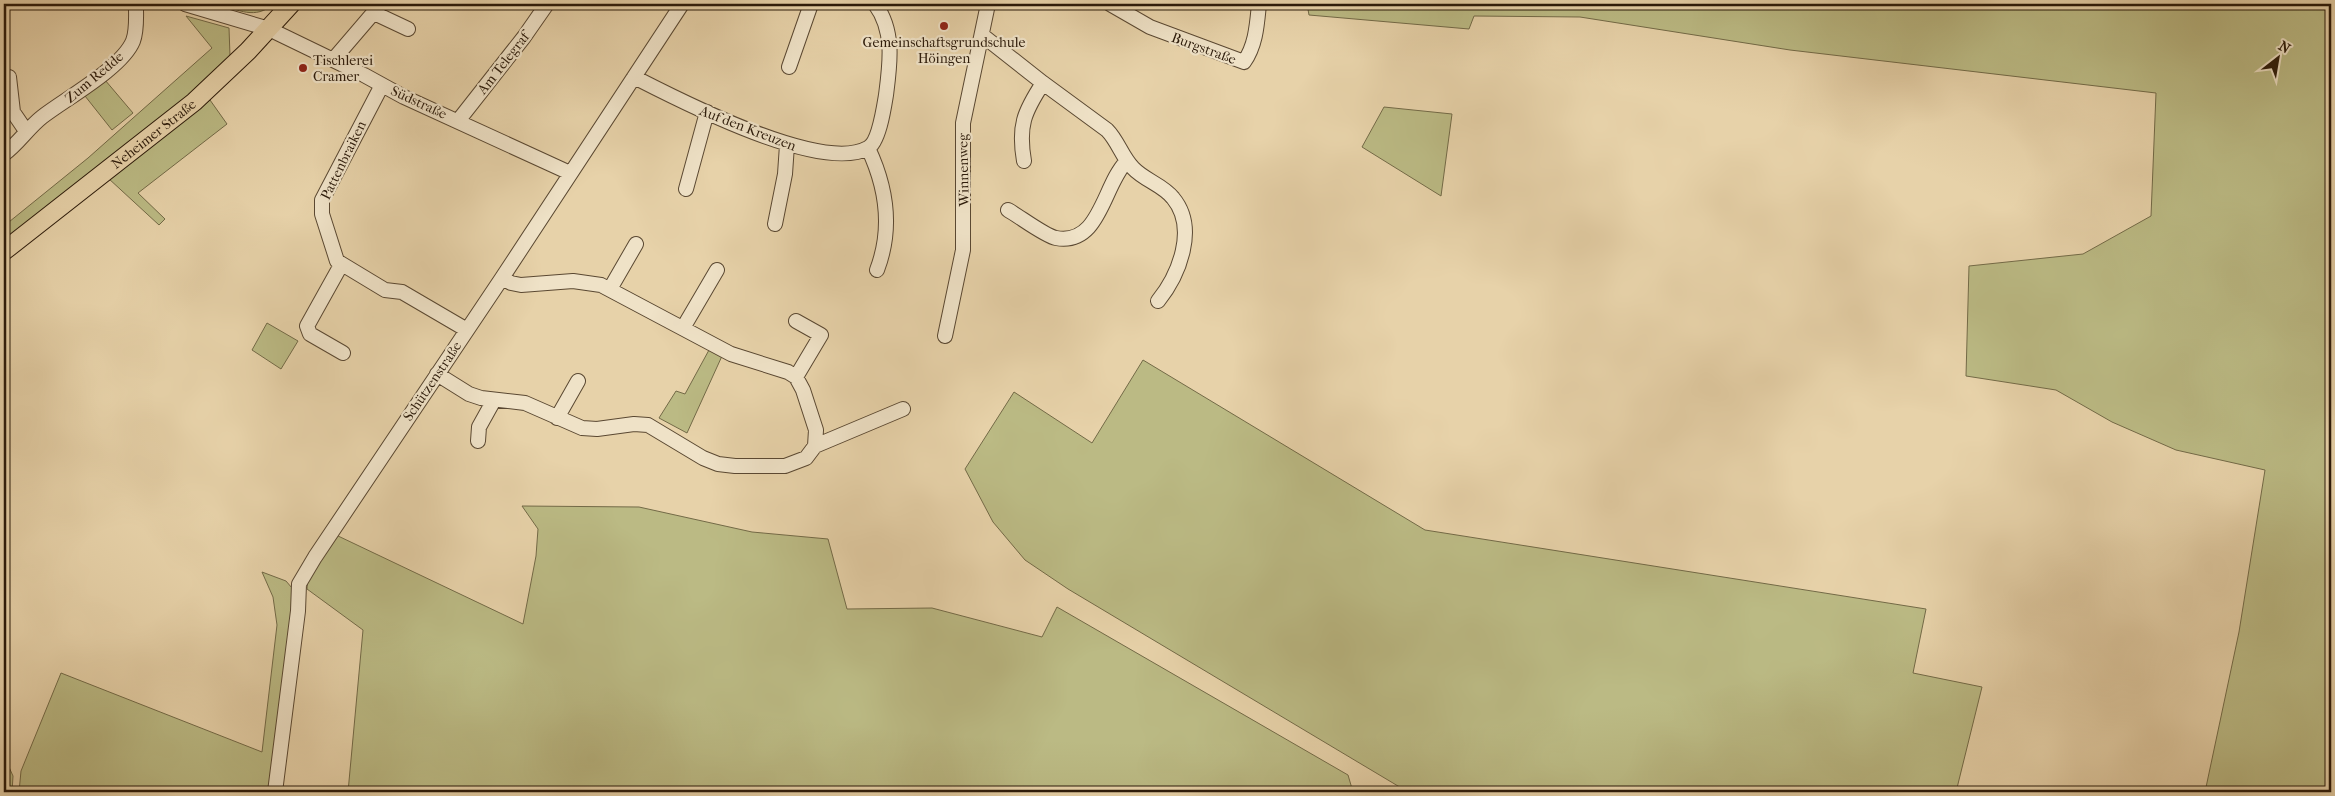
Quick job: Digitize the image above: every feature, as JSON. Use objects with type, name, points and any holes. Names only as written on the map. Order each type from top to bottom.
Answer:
[{"type":"main road","name":"Neheimer Straße","points":[[4,251],[194,102],[291,4]]},
{"type":"street","name":"Südstraße","points":[[185,4],[268,29],[458,121],[570,172]]},
{"type":"street","name":"Am Telegraf","points":[[458,121],[524,37],[547,4]]},
{"type":"street","name":"Schützenstraße","points":[[275,792],[298,611],[299,584],[314,557],[502,278],[682,4]]},
{"type":"street","points":[[789,67],[811,4]]},
{"type":"street","points":[[875,4],[886,24],[890,53],[880,123],[873,143],[868,148],[883,193],[888,225],[885,249],[877,270]]},
{"type":"street","name":"Winnenweg","points":[[944,336],[963,257],[963,123],[988,4]]},
{"type":"street","name":"Burgstraße","points":[[1110,4],[1150,28],[1244,62],[1250,54],[1257,32],[1259,4]]},
{"type":"street","name":"Zum Redde","points":[[4,154],[13,148],[26,131],[45,115],[96,80],[125,53],[134,39],[137,5]]},
{"type":"street","points":[[333,60],[377,8],[408,28]]},
{"type":"street","points":[[982,35],[1043,84],[1107,130],[1113,136],[1126,162],[1137,173],[1168,193],[1177,203],[1182,217],[1184,238],[1180,261],[1169,288],[1158,301]]},
{"type":"street","points":[[9,77],[13,112],[26,131]]},
{"type":"street","name":"Auf den Kreuzen","points":[[634,77],[707,112],[787,145],[839,152],[868,148]]},
{"type":"street","points":[[1024,161],[1021,143],[1022,121],[1028,106],[1043,84]]},
{"type":"street","name":"Pattenbraiken","points":[[341,265],[322,214],[322,200],[382,85]]},
{"type":"street","points":[[686,189],[707,112]]},
{"type":"street","points":[[775,224],[785,174],[787,145]]},
{"type":"street","points":[[1008,210],[1054,238],[1076,238],[1089,228],[1118,170],[1126,162]]},
{"type":"street","points":[[610,289],[636,244]]},
{"type":"street","points":[[343,353],[310,334],[307,326],[341,265],[385,290],[402,292],[467,330]]},
{"type":"street","points":[[683,328],[717,270]]},
{"type":"street","points":[[502,278],[521,285],[584,281],[610,289],[731,354],[778,367],[796,378],[803,390],[816,430],[815,446]]},
{"type":"street","points":[[796,321],[821,335],[796,378]]},
{"type":"street","points":[[437,374],[469,394],[494,400],[515,400],[589,429],[634,424],[648,425],[703,458],[735,466],[784,466],[806,458],[815,446],[903,409]]},
{"type":"street","points":[[557,418],[578,381]]},
{"type":"street","points":[[478,441],[479,427],[494,400]]},
{"type":"shaded area","points":[[218,4],[273,4],[267,9],[253,13]]},
{"type":"shaded area","points":[[1307,4],[1391,4],[1396,8],[1416,4],[2331,4],[2331,792],[2205,792],[2239,632],[2265,470],[2176,450],[2112,422],[2056,390],[1966,376],[1969,266],[2083,254],[2151,216],[2156,93],[1790,50],[1580,17],[1474,16],[1469,29],[1309,15]]},
{"type":"shaded area","points":[[186,16],[229,28],[230,56],[185,102],[4,245],[4,226],[88,158],[212,48]]},
{"type":"shaded area","points":[[105,80],[133,113],[112,130],[85,96]]},
{"type":"shaded area","points":[[210,100],[227,124],[138,193],[165,219],[159,225],[108,178]]},
{"type":"shaded area","points":[[1384,107],[1452,114],[1441,196],[1362,147]]},
{"type":"shaded area","points":[[267,323],[298,341],[281,369],[252,350]]},
{"type":"shaded area","points":[[709,350],[722,356],[687,433],[659,418],[676,391],[685,394]]},
{"type":"shaded area","points":[[1143,360],[1425,530],[1926,609],[1913,673],[1982,687],[1956,792],[1408,792],[1068,589],[1025,560],[993,522],[965,469],[1014,392],[1092,443]]},
{"type":"shaded area","points":[[522,506],[639,507],[752,532],[828,539],[847,609],[932,608],[1042,637],[1057,607],[1348,775],[1353,792],[348,792],[363,630],[307,589],[308,576],[336,535],[523,624],[536,556],[538,529]]},
{"type":"shaded area","points":[[262,572],[286,581],[292,588],[293,604],[269,792],[19,792],[21,771],[61,673],[262,752],[277,625],[273,597]]},
{"type":"shaded area","points":[[4,756],[13,776],[12,792],[4,792]]},
{"type":"place","name":"Gemeinschaftsgrundschule Höingen","points":[[944,26]]},
{"type":"place","name":"Tischlerei Cramer","points":[[303,68]]}]
